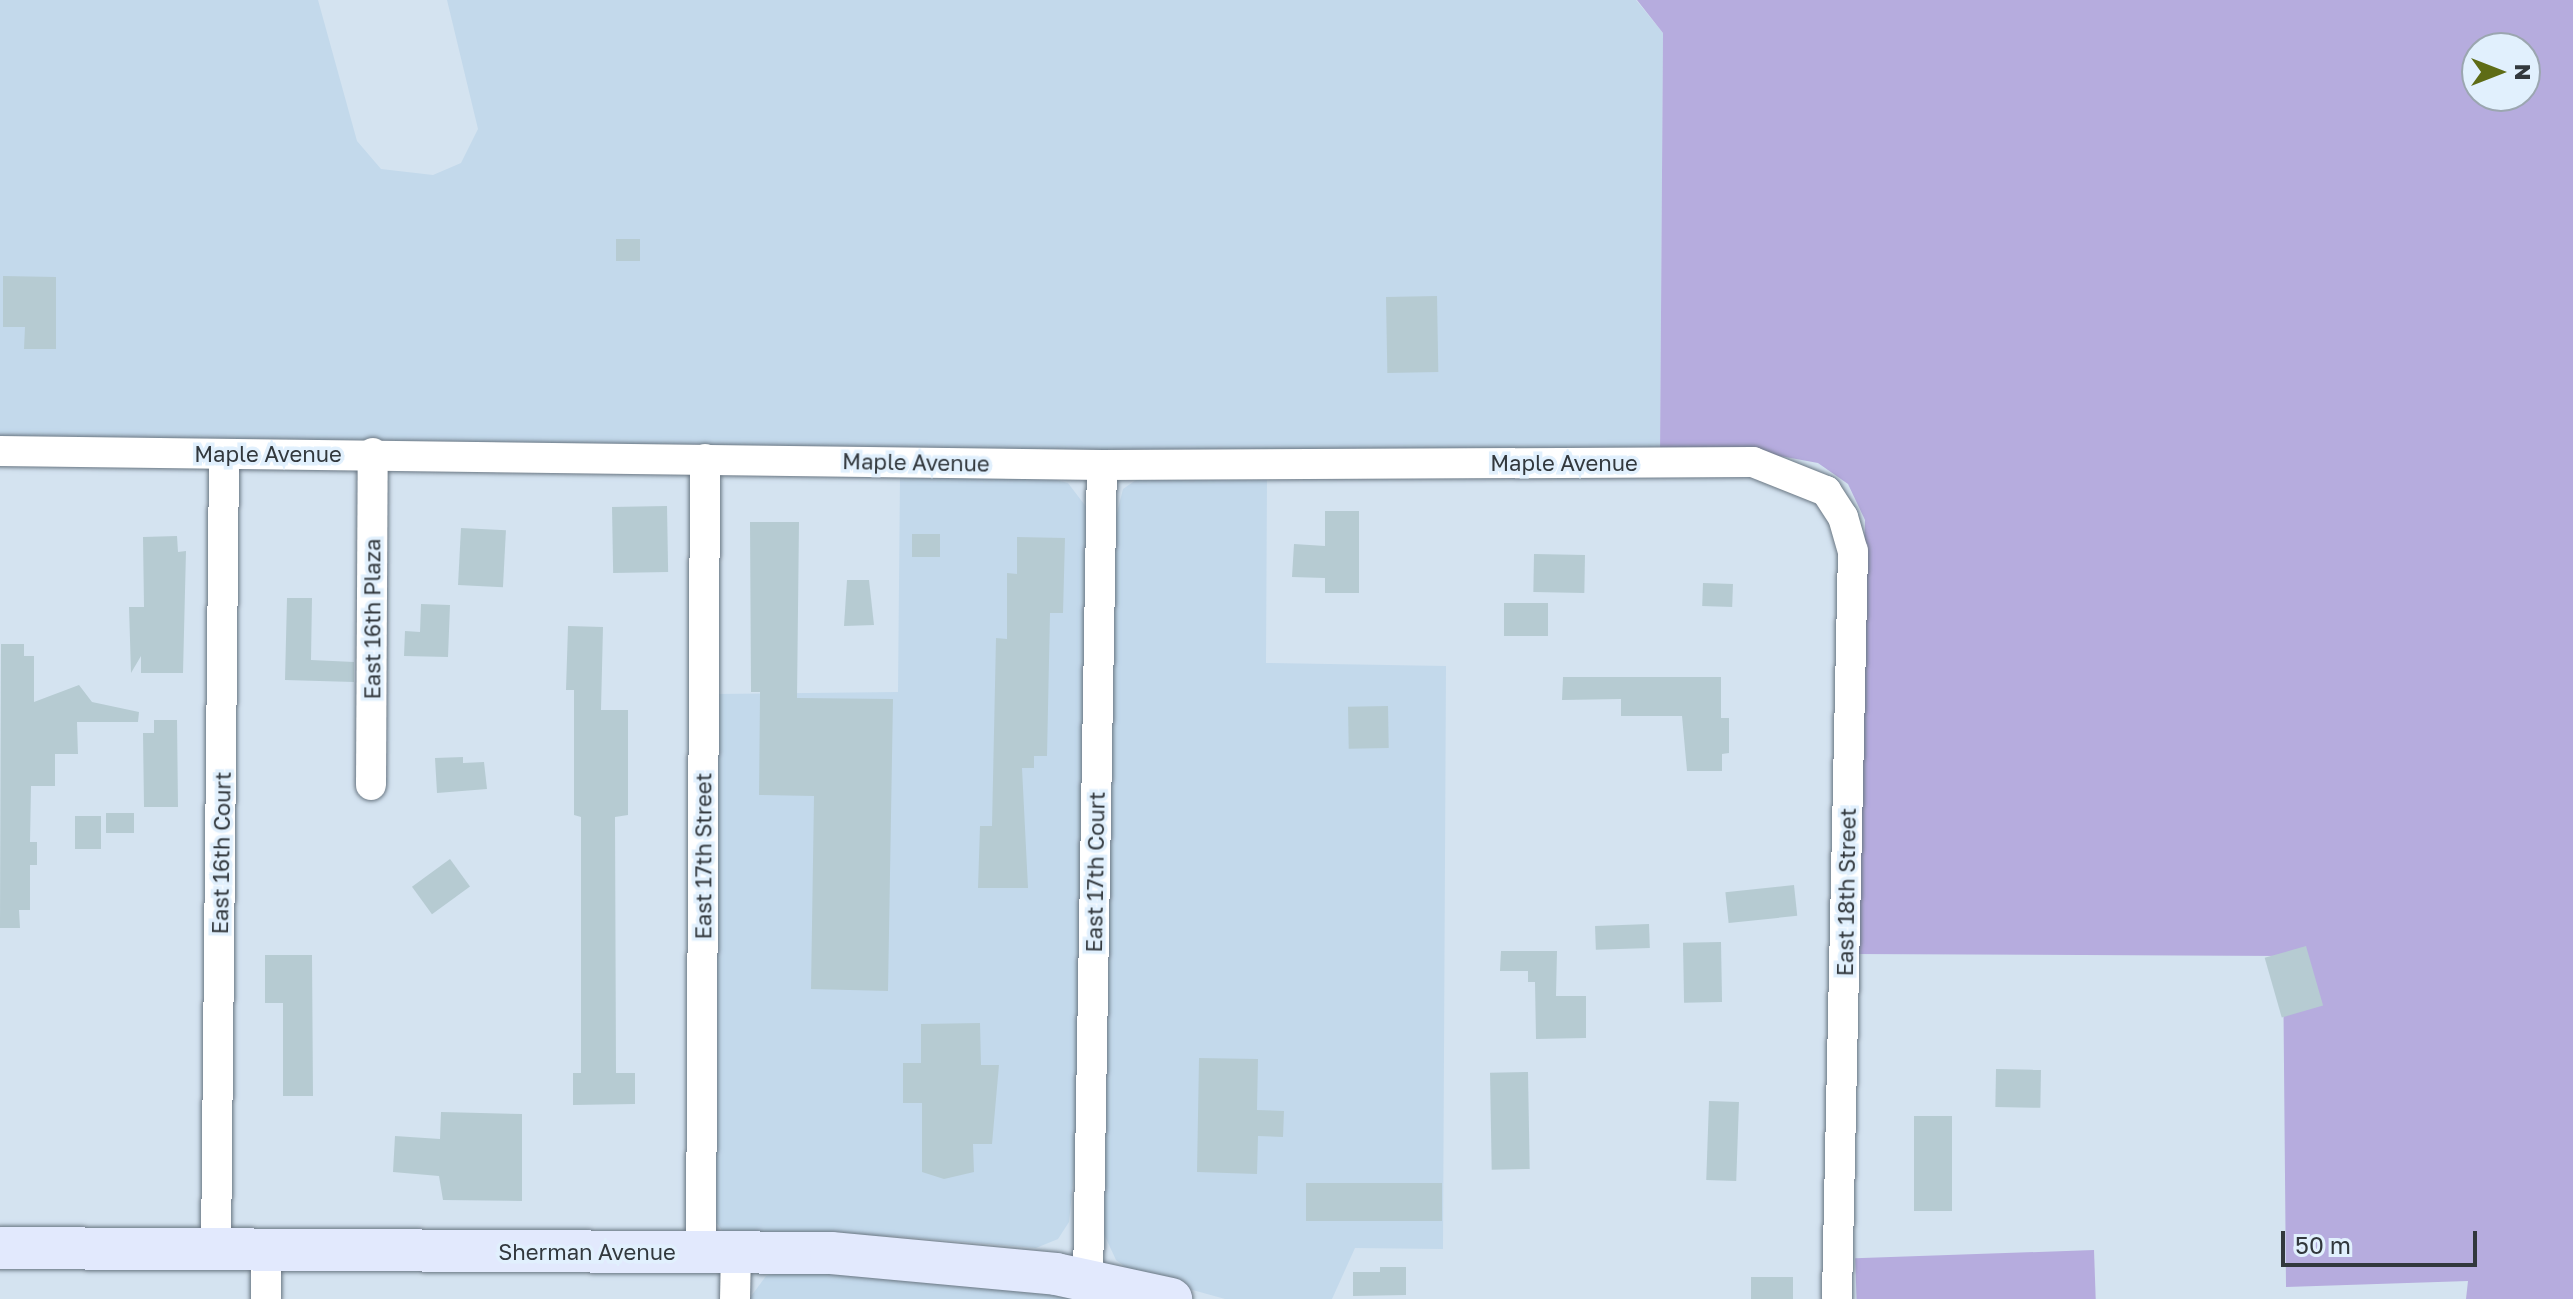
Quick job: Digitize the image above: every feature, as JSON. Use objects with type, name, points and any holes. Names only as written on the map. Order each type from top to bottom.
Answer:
[{"type":"street","name":"Maple Avenue","points":[[0,451],[224,455],[373,453],[1102,465],[1753,462],[1826,491]]},
{"type":"street","name":"East 16th Plaza","points":[[371,785],[373,453]]},
{"type":"street","name":"East 16th Court","points":[[216,1250],[224,455]]},
{"type":"street","name":"East 17th Street","points":[[705,459],[719,1253],[735,1299]]},
{"type":"street","name":"East 17th Court","points":[[1088,1280],[1102,465]]},
{"type":"street","name":"East 18th Street","points":[[1826,491],[1843,517],[1853,551],[1837,1299]]},
{"type":"street","name":"Sherman Avenue","points":[[0,1248],[900,1257],[1088,1280],[1171,1299]]},
{"type":"street","points":[[266,1250],[266,1299]]},
{"type":"shaded area","points":[[0,0],[318,0],[357,141],[381,169],[433,175],[461,163],[478,129],[447,0],[1636,0],[1663,33],[1660,456],[0,442]]},
{"type":"shaded area","points":[[1637,0],[2573,0],[2573,1299],[2466,1299],[2468,1281],[2286,1287],[2283,956],[1853,954],[1865,520],[1848,484],[1818,463],[1780,456],[1660,456],[1663,33]]},
{"type":"shaded area","points":[[900,476],[1048,478],[1068,483],[1087,508],[1079,1124],[1069,1222],[1058,1239],[1036,1248],[893,1236],[745,1238],[723,1232],[715,1220],[717,694],[898,692]]},
{"type":"shaded area","points":[[1139,478],[1267,480],[1266,663],[1446,666],[1443,1249],[1355,1248],[1332,1299],[1225,1299],[1135,1274],[1116,1260],[1104,1234],[1116,517],[1123,489]]},
{"type":"shaded area","points":[[2094,1250],[2096,1299],[1857,1299],[1855,1258]]},
{"type":"shaded area","points":[[798,1269],[1106,1299],[749,1299],[766,1276]]},
{"type":"building","points":[[616,239],[640,239],[640,261],[616,261]]},
{"type":"building","points":[[3,276],[56,277],[56,349],[24,349],[25,327],[3,327]]},
{"type":"building","points":[[1437,296],[1438,372],[1387,373],[1386,297]]},
{"type":"building","points":[[667,506],[668,572],[613,573],[612,507]]},
{"type":"building","points":[[1325,511],[1359,511],[1359,593],[1325,593],[1325,578],[1292,577],[1294,544],[1325,546]]},
{"type":"building","points":[[750,522],[799,522],[797,698],[893,699],[888,991],[811,989],[814,796],[759,795],[760,692],[751,692]]},
{"type":"building","points":[[461,528],[506,530],[503,587],[458,585]]},
{"type":"building","points":[[912,534],[940,534],[940,557],[912,557]]},
{"type":"building","points":[[177,536],[178,552],[186,551],[183,673],[141,673],[141,656],[131,673],[129,607],[144,607],[143,537]]},
{"type":"building","points":[[1017,537],[1065,538],[1063,613],[1050,613],[1047,756],[1034,756],[1034,768],[1022,768],[1028,888],[978,888],[980,826],[992,826],[996,638],[1007,639],[1007,573],[1017,574]]},
{"type":"building","points":[[1534,554],[1585,555],[1584,593],[1533,592]]},
{"type":"building","points":[[847,580],[869,580],[874,625],[844,626]]},
{"type":"building","points":[[1703,583],[1733,584],[1732,607],[1702,606]]},
{"type":"building","points":[[287,598],[312,598],[311,660],[354,662],[354,682],[285,680]]},
{"type":"building","points":[[1504,603],[1548,603],[1548,636],[1504,636]]},
{"type":"building","points":[[421,604],[450,605],[448,657],[404,656],[405,631],[420,632]]},
{"type":"building","points":[[568,626],[603,627],[601,710],[628,710],[628,815],[615,817],[616,1073],[635,1073],[635,1104],[573,1105],[573,1073],[581,1073],[581,817],[574,815],[574,690],[566,690]]},
{"type":"building","points":[[1,644],[24,644],[24,656],[34,656],[34,702],[79,685],[92,702],[139,712],[138,722],[77,722],[78,754],[55,754],[55,786],[31,786],[30,842],[37,842],[37,865],[30,865],[30,910],[19,910],[20,928],[0,928]]},
{"type":"building","points":[[1563,677],[1721,677],[1721,718],[1729,718],[1729,753],[1722,754],[1722,771],[1687,771],[1682,716],[1621,716],[1621,699],[1562,700]]},
{"type":"building","points":[[1388,706],[1389,748],[1349,749],[1348,707]]},
{"type":"building","points":[[154,720],[177,720],[178,807],[144,807],[143,733],[154,733]]},
{"type":"building","points":[[463,757],[463,763],[484,762],[487,789],[437,793],[435,758]]},
{"type":"building","points":[[106,813],[134,813],[134,833],[106,833]]},
{"type":"building","points":[[75,816],[101,816],[101,849],[75,849]]},
{"type":"building","points":[[450,859],[470,887],[432,914],[412,887]]},
{"type":"building","points":[[1794,885],[1797,916],[1729,923],[1725,892]]},
{"type":"building","points":[[1649,924],[1650,948],[1596,950],[1595,926]]},
{"type":"building","points":[[1721,942],[1722,1002],[1684,1003],[1683,943]]},
{"type":"building","points":[[2306,946],[2323,1006],[2282,1017],[2265,958]]},
{"type":"building","points":[[1501,951],[1557,951],[1556,996],[1586,996],[1586,1038],[1536,1039],[1535,982],[1528,982],[1528,971],[1500,971]]},
{"type":"building","points":[[265,955],[312,955],[313,1096],[283,1096],[283,1003],[265,1003]]},
{"type":"building","points":[[980,1023],[981,1065],[999,1065],[992,1144],[973,1144],[974,1172],[944,1179],[922,1172],[922,1103],[903,1103],[903,1063],[921,1063],[921,1024]]},
{"type":"building","points":[[1199,1058],[1258,1059],[1257,1110],[1284,1111],[1283,1137],[1258,1136],[1257,1174],[1197,1172]]},
{"type":"building","points":[[1996,1069],[2041,1070],[2040,1108],[1995,1107]]},
{"type":"building","points":[[1528,1072],[1530,1169],[1492,1170],[1490,1073]]},
{"type":"building","points":[[1709,1101],[1739,1102],[1736,1181],[1706,1180]]},
{"type":"building","points":[[441,1112],[522,1114],[522,1201],[443,1200],[439,1176],[393,1172],[395,1136],[440,1139]]},
{"type":"building","points":[[1914,1116],[1952,1116],[1952,1211],[1914,1211]]},
{"type":"building","points":[[1306,1183],[1442,1183],[1442,1221],[1306,1221]]},
{"type":"building","points":[[1380,1267],[1406,1267],[1406,1295],[1353,1296],[1353,1272],[1380,1272]]},
{"type":"building","points":[[1751,1277],[1793,1277],[1793,1299],[1751,1299]]}]
